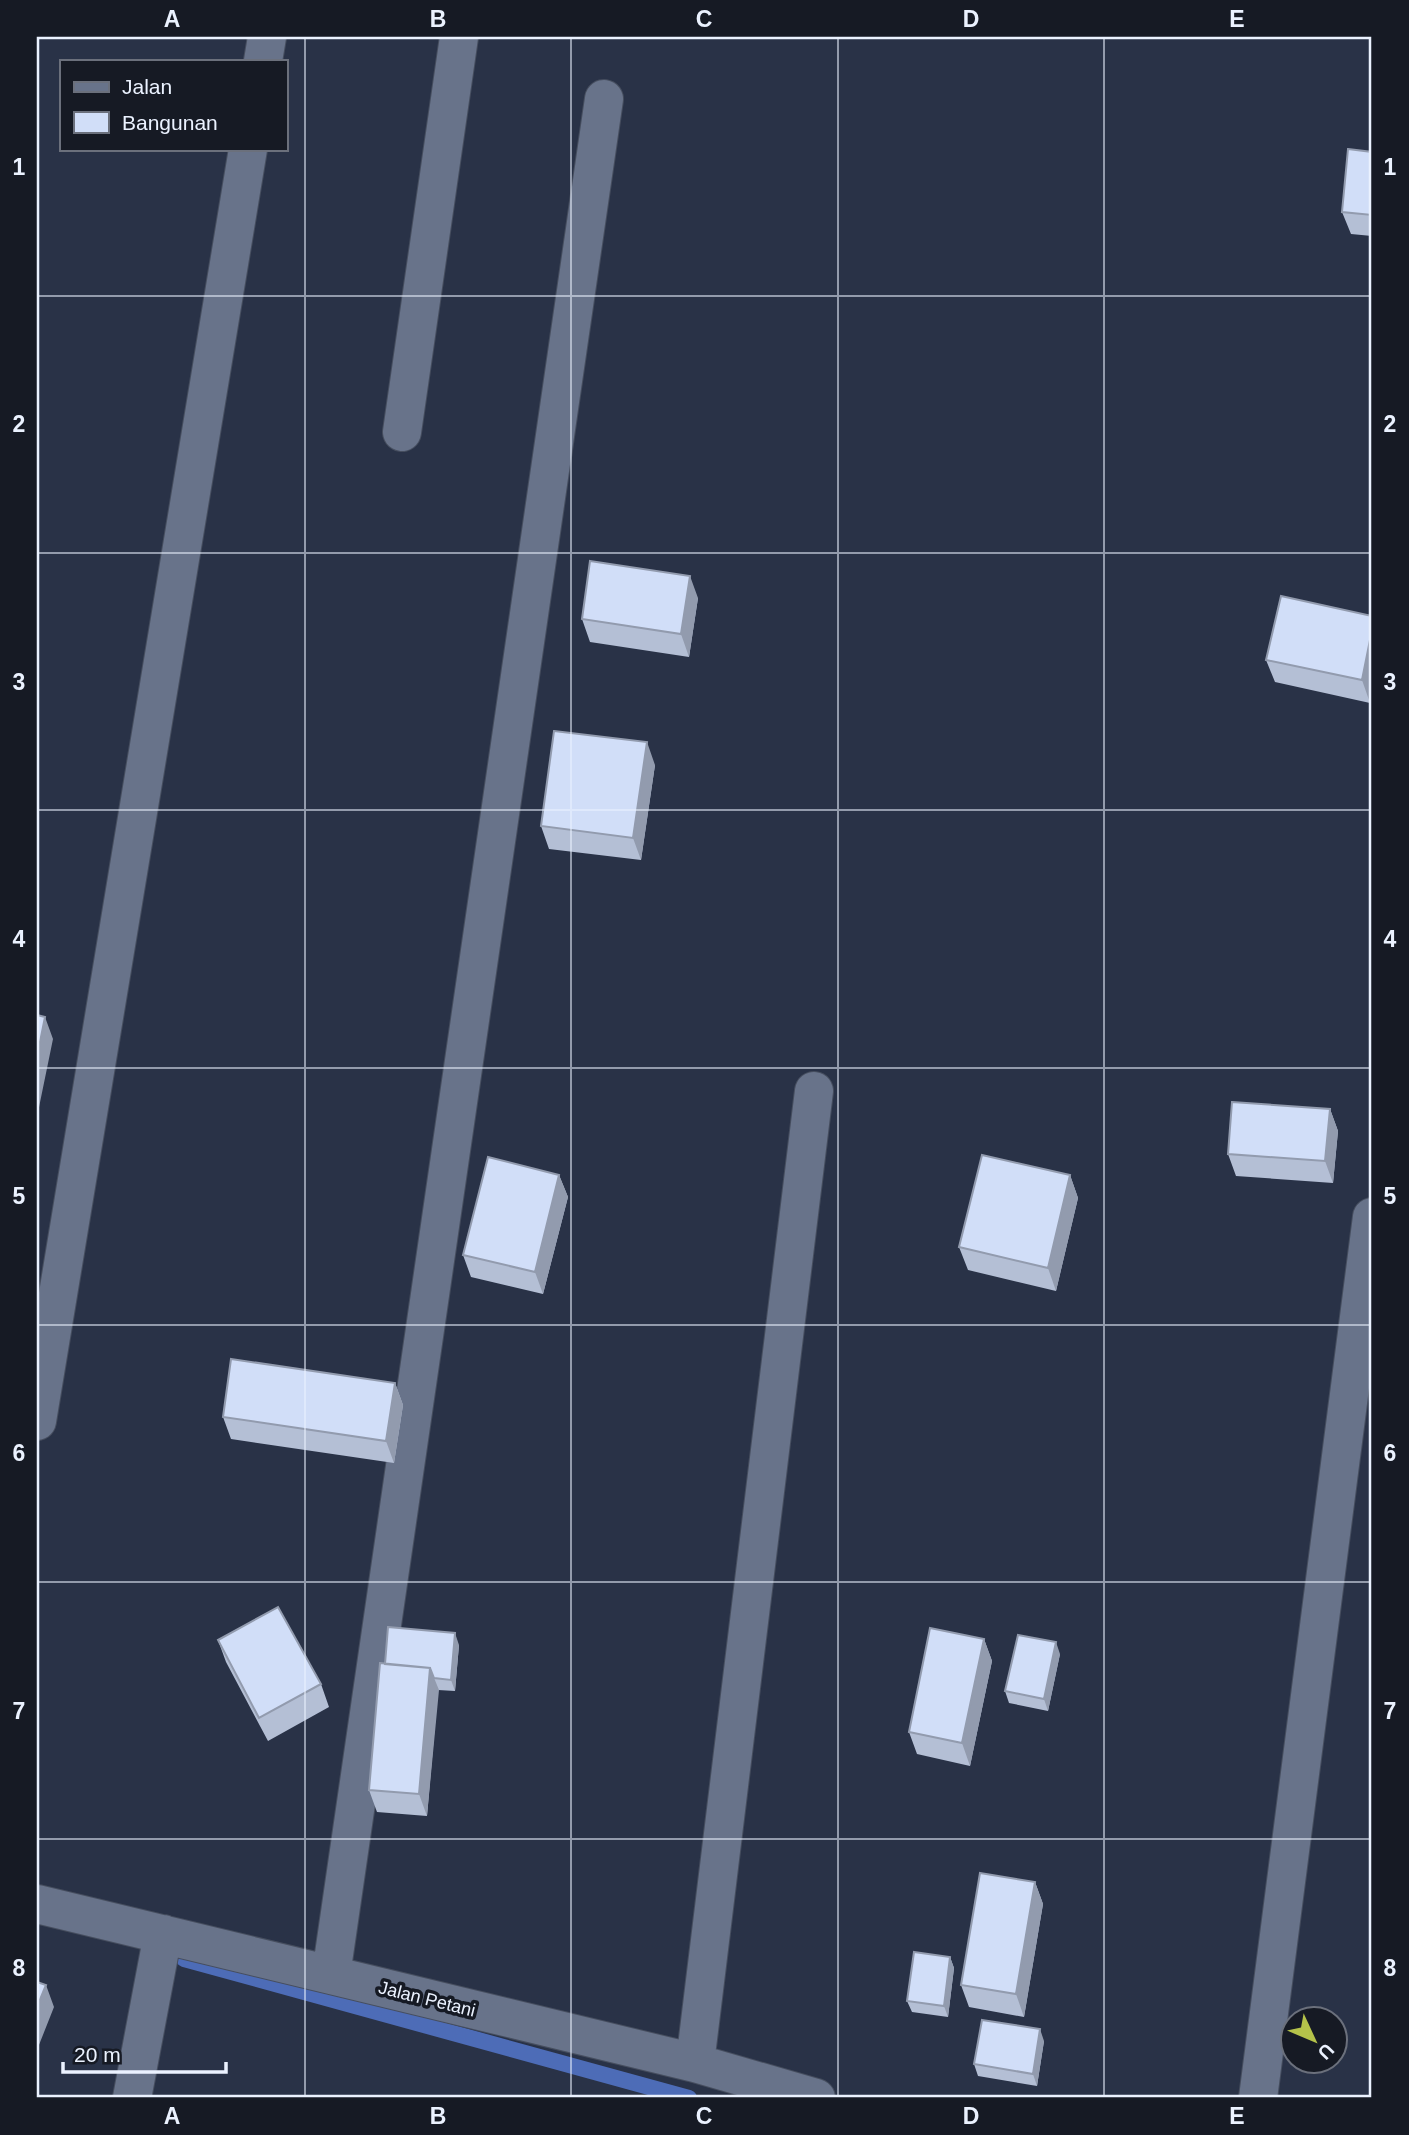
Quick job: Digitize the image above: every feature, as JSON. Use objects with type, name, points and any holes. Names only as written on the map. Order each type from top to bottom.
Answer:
[{"type":"street","points":[[262,60],[267,37]]},
{"type":"street","points":[[402,432],[459,37]]},
{"type":"street","points":[[331,1975],[604,99]]},
{"type":"street","points":[[37,1420],[248,150]]},
{"type":"street","points":[[695,2063],[814,1091]]},
{"type":"street","points":[[1258,2098],[1372,1217]]},
{"type":"street","name":"Jalan Petani","points":[[37,1904],[695,2063],[816,2098]]},
{"type":"street","points":[[132,2098],[163,1934]]},
{"type":"building","points":[[1348,149],[1372,152],[1372,215],[1342,212]]},
{"type":"building","points":[[590,561],[690,576],[681,634],[582,619]]},
{"type":"building","points":[[1281,596],[1372,616],[1372,630],[1362,680],[1266,660]]},
{"type":"building","points":[[554,731],[647,742],[633,838],[541,826]]},
{"type":"building","points":[[37,1015],[45,1017],[37,1057]]},
{"type":"building","points":[[1232,1102],[1330,1109],[1325,1161],[1228,1154]]},
{"type":"building","points":[[982,1155],[1070,1175],[1048,1268],[959,1247]]},
{"type":"building","points":[[488,1157],[559,1175],[535,1272],[463,1255]]},
{"type":"building","points":[[231,1359],[395,1383],[386,1441],[223,1417]]},
{"type":"building","points":[[278,1607],[321,1684],[259,1718],[218,1640]]},
{"type":"building","points":[[388,1627],[455,1633],[451,1680],[434,1678],[430,1668],[385,1664]]},
{"type":"building","points":[[930,1628],[984,1639],[962,1743],[909,1732]]},
{"type":"building","points":[[1018,1635],[1056,1642],[1044,1699],[1005,1691]]},
{"type":"building","points":[[380,1663],[430,1668],[419,1794],[369,1790]]},
{"type":"building","points":[[980,1873],[1035,1882],[1016,1994],[961,1985]]},
{"type":"building","points":[[914,1952],[950,1957],[944,2006],[907,2001]]},
{"type":"building","points":[[37,1982],[46,1985],[37,2007]]},
{"type":"building","points":[[982,2020],[1040,2029],[1033,2074],[974,2064]]},
{"type":"waterway","points":[[184,1959],[689,2098]]}]
